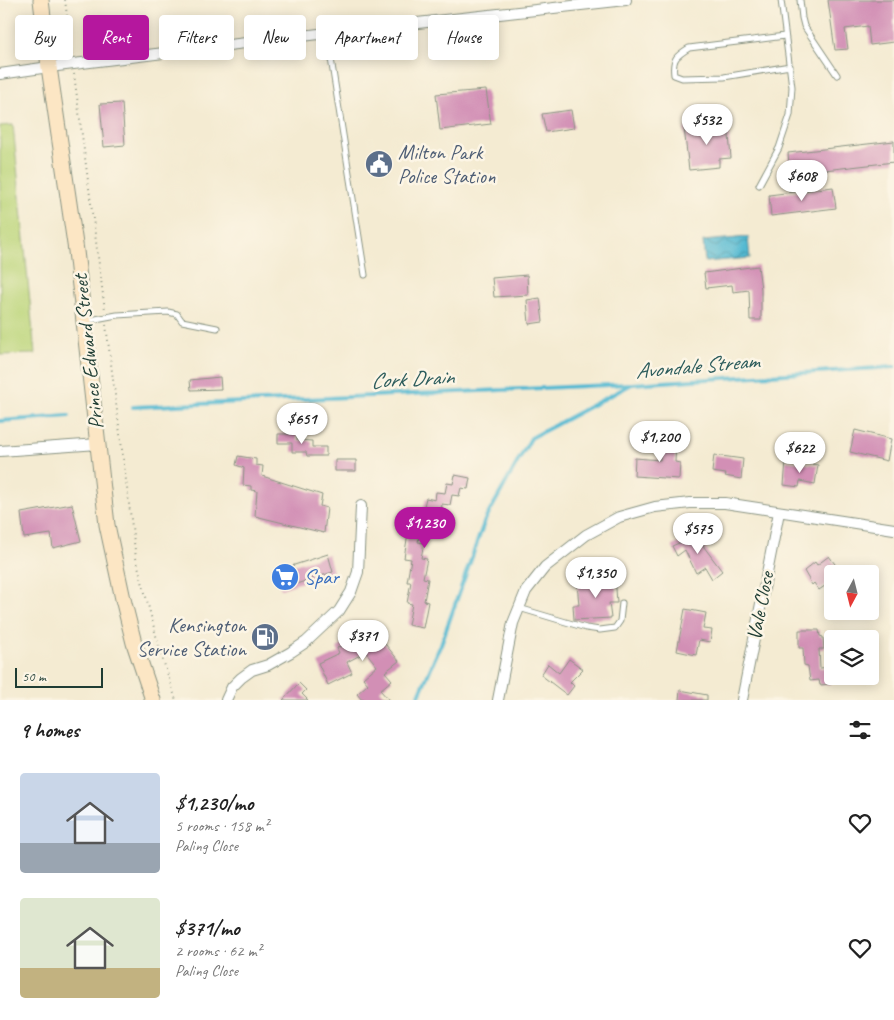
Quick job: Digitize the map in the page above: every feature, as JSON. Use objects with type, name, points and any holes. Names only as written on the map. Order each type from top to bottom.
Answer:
[{"type":"main road","name":"Prince Edward Street","points":[[41,0],[85,321],[107,525],[134,643],[153,700]]},
{"type":"street","points":[[418,23],[626,0]]},
{"type":"street","points":[[0,74],[49,66],[316,34]]},
{"type":"street","points":[[0,451],[98,444]]},
{"type":"street","points":[[498,700],[513,623],[526,591],[545,567],[586,535],[619,517],[655,507],[690,503],[724,504],[894,529]]},
{"type":"street","points":[[226,700],[232,687],[241,678],[252,670],[268,665],[306,642],[339,611],[351,592],[358,572],[361,506]]},
{"type":"street","name":"Vale Close","points":[[742,700],[779,512]]},
{"type":"lane","points":[[759,184],[779,148],[790,115],[792,86],[780,0]]},
{"type":"lane","points":[[800,0],[804,26],[837,75]]},
{"type":"lane","points":[[785,36],[689,48],[677,55],[673,65],[674,75],[682,78],[724,77],[790,66]]},
{"type":"lane","points":[[331,60],[365,276]]},
{"type":"lane","points":[[85,321],[117,315],[168,312],[177,314],[182,321],[217,328]]},
{"type":"lane","points":[[519,608],[586,628],[600,630],[615,628],[620,621],[622,603]]},
{"type":"path","points":[[65,0],[136,558],[160,651],[176,700]]},
{"type":"green space","points":[[13,125],[35,354],[0,355],[0,126]]},
{"type":"water","points":[[748,237],[750,258],[705,262],[703,241]]},
{"type":"building","points":[[828,0],[894,0],[894,42],[870,45],[868,26],[845,29],[848,49],[835,50]]},
{"type":"building","points":[[486,90],[491,124],[440,130],[436,94]]},
{"type":"building","points":[[122,103],[125,145],[104,147],[100,104]]},
{"type":"building","points":[[571,110],[574,128],[546,132],[542,114]]},
{"type":"building","points":[[728,124],[731,158],[719,159],[719,167],[689,170],[684,128]]},
{"type":"building","points":[[894,141],[894,162],[790,174],[788,153]]},
{"type":"building","points":[[833,187],[836,208],[771,216],[769,195]]},
{"type":"building","points":[[758,266],[761,289],[761,320],[750,320],[749,290],[733,292],[732,285],[706,288],[704,273]]},
{"type":"building","points":[[527,275],[528,295],[494,297],[492,278]]},
{"type":"building","points":[[540,298],[543,322],[529,324],[527,300]]},
{"type":"building","points":[[220,377],[221,389],[191,390],[190,380]]},
{"type":"building","points":[[855,430],[891,439],[887,461],[850,452]]},
{"type":"building","points":[[278,434],[297,434],[297,440],[312,441],[312,447],[326,447],[326,456],[307,456],[306,452],[292,452],[292,443],[278,443]]},
{"type":"building","points":[[661,439],[676,440],[675,462],[680,463],[679,479],[634,476],[635,458],[660,460]]},
{"type":"building","points":[[714,455],[743,459],[741,479],[712,472]]},
{"type":"building","points":[[238,456],[256,459],[256,465],[263,466],[262,476],[322,495],[320,506],[327,508],[324,533],[255,516],[257,491],[251,490],[251,486],[243,485],[244,468],[236,465]]},
{"type":"building","points":[[335,460],[356,460],[356,471],[335,471]]},
{"type":"building","points":[[786,461],[818,465],[815,484],[800,481],[799,487],[784,485]]},
{"type":"building","points":[[455,475],[470,478],[468,489],[461,488],[459,496],[452,495],[450,505],[442,504],[441,513],[434,512],[432,522],[423,520],[418,542],[424,543],[421,558],[427,559],[423,578],[428,579],[424,601],[428,602],[423,628],[408,625],[412,604],[407,603],[411,582],[407,582],[411,559],[404,558],[412,508],[423,510],[426,498],[435,500],[436,492],[445,493],[447,483],[453,484]]},
{"type":"building","points":[[72,504],[81,541],[53,548],[51,534],[24,538],[21,513]]},
{"type":"building","points":[[703,533],[705,536],[701,539],[704,547],[722,571],[712,579],[705,567],[696,573],[685,550],[677,556],[672,546]]},
{"type":"building","points":[[328,554],[333,572],[281,589],[276,571]]},
{"type":"building","points":[[829,556],[836,565],[824,565],[824,587],[819,590],[814,583],[812,585],[804,571],[815,562],[817,565]]},
{"type":"building","points":[[615,575],[617,603],[609,603],[611,618],[574,620],[573,605],[579,605],[577,583],[596,582],[595,577]]},
{"type":"building","points":[[685,609],[706,613],[703,629],[712,630],[710,642],[699,640],[696,655],[677,651]]},
{"type":"building","points":[[372,621],[381,639],[399,661],[385,672],[392,680],[380,690],[389,700],[362,700],[357,694],[368,684],[363,678],[377,666],[366,652],[347,662],[352,673],[328,685],[318,663],[339,653],[337,648],[355,639],[351,631]]},
{"type":"building","points":[[799,630],[819,630],[820,636],[823,637],[824,649],[819,649],[820,668],[824,668],[824,685],[820,685],[819,680],[810,681],[808,666],[804,665],[803,648],[799,648]]},
{"type":"building","points":[[569,659],[583,669],[570,682],[574,686],[567,695],[541,675],[548,664],[559,673]]},
{"type":"building","points":[[299,683],[306,690],[302,694],[308,700],[283,700]]},
{"type":"building","points":[[680,690],[707,695],[707,700],[679,700]]},
{"type":"waterway","name":"Avondale Stream","points":[[417,700],[441,644],[485,520],[531,438],[632,384],[894,367]]},
{"type":"waterway","name":"Cork Drain","points":[[133,407],[630,384]]},
{"type":"waterway","name":"Cork Drain","points":[[0,421],[69,416]]},
{"type":"place","name":"Milton Park Police Station","points":[[379,164]]},
{"type":"place","name":"Spar","points":[[285,577]]},
{"type":"place","name":"Kensington Service Station","points":[[265,637]]}]
